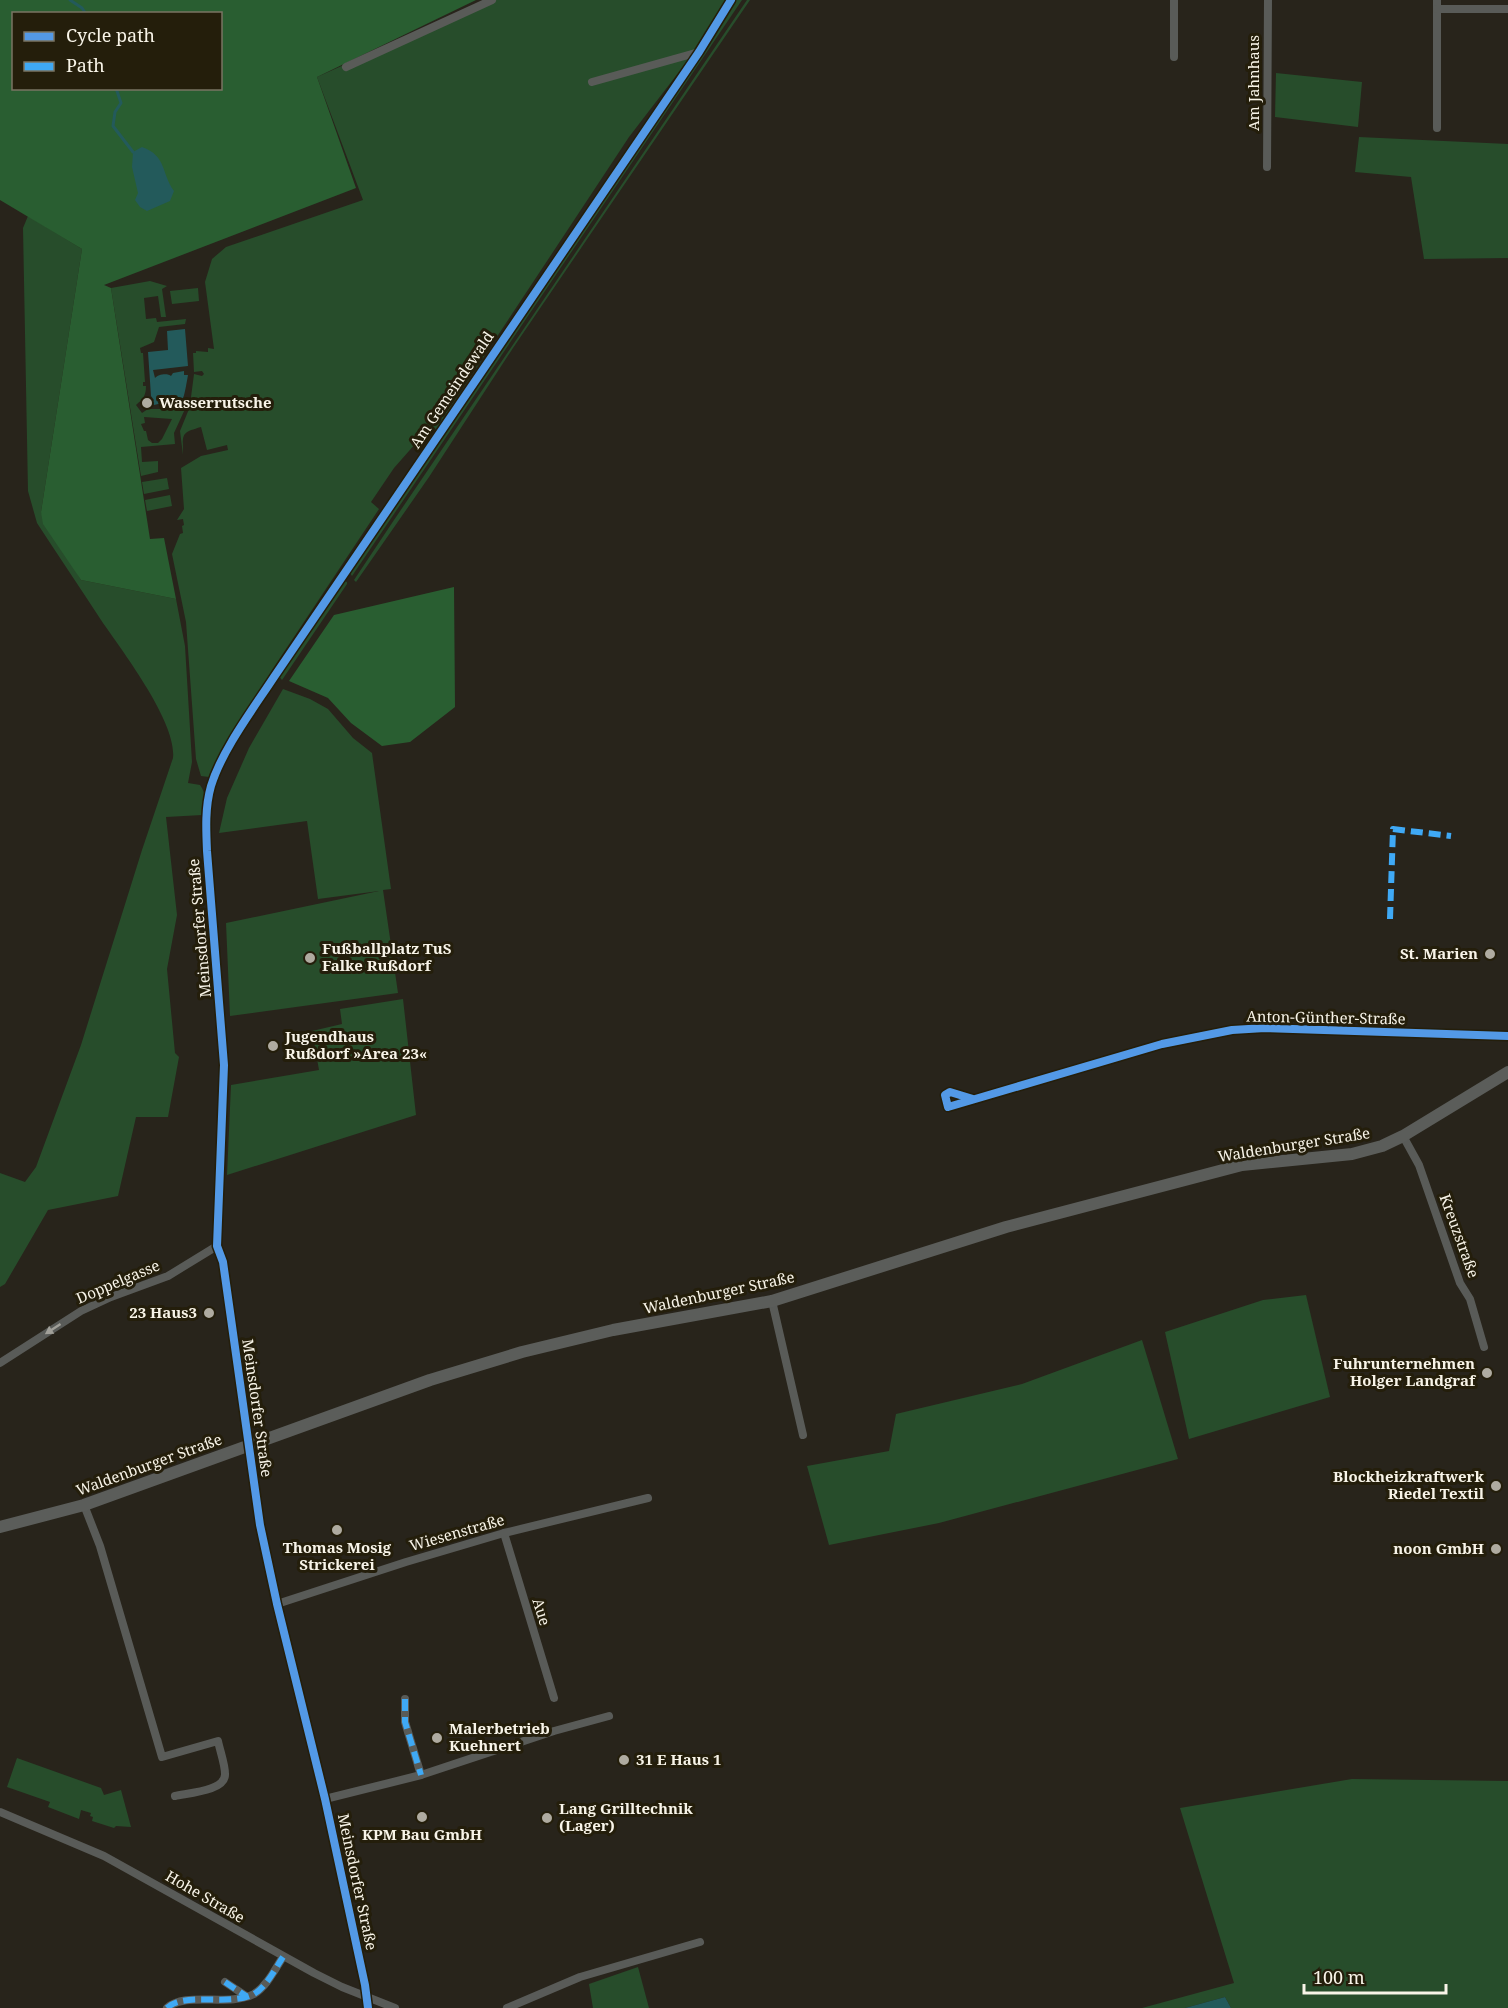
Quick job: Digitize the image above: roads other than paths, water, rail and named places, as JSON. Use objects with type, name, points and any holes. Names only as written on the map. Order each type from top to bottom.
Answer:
[{"type":"main road","name":"Waldenburger Straße","points":[[0,1527],[84,1505],[430,1380],[522,1352],[613,1330],[772,1300],[1006,1227],[1242,1165],[1352,1154],[1382,1146],[1403,1136],[1508,1072]]},
{"type":"street","points":[[346,67],[492,0]]},
{"type":"street","name":"Am Gemeindewald","points":[[208,802],[218,769],[274,677],[699,52],[731,0]]},
{"type":"street","points":[[1174,0],[1174,57]]},
{"type":"street","name":"Am Jahnhaus","points":[[1267,167],[1268,0]]},
{"type":"street","points":[[1437,128],[1437,4],[1508,9]]},
{"type":"street","points":[[592,82],[699,52]]},
{"type":"street","name":"Meinsdorfer Straße","points":[[208,802],[207,851],[224,1065],[217,1246],[222,1262],[260,1525],[325,1799],[368,2008]]},
{"type":"street","name":"Anton-Günther-Straße","points":[[973,1099],[1162,1044],[1232,1030],[1265,1028],[1508,1036]]},
{"type":"street","name":"Kreuzstraße","points":[[1403,1136],[1419,1165],[1460,1283],[1470,1299],[1484,1347]]},
{"type":"street","name":"Doppelgasse","points":[[0,1363],[81,1311],[168,1276],[217,1246]]},
{"type":"street","points":[[772,1300],[803,1435]]},
{"type":"street","name":"Wiesenstraße","points":[[277,1604],[504,1533],[648,1498]]},
{"type":"street","points":[[84,1505],[100,1546],[162,1757],[218,1741],[226,1776],[223,1784],[217,1788],[175,1796]]},
{"type":"street","name":"Aue","points":[[504,1533],[554,1698]]},
{"type":"street","points":[[405,1698],[405,1722],[421,1775]]},
{"type":"street","name":"Meinsdorfer Straße","points":[[325,1799],[421,1775],[554,1731],[609,1716]]},
{"type":"street","name":"Hohe Straße","points":[[0,1812],[104,1856],[283,1957],[342,1987],[395,2008]]},
{"type":"street","points":[[507,2008],[580,1977],[700,1942]]},
{"type":"street","points":[[166,2008],[172,2003],[184,2001],[230,2000],[254,1994],[267,1981],[283,1957]]},
{"type":"street","points":[[225,1982],[246,1996]]},
{"type":"water","points":[[142,147],[160,160],[174,191],[170,201],[147,211],[135,200],[138,193],[132,167],[133,152]]},
{"type":"water","points":[[185,329],[188,366],[153,370],[155,378],[163,374],[171,376],[173,373],[184,371],[184,375],[188,375],[182,400],[154,405],[151,396],[148,352],[168,350],[167,331]]},
{"type":"water","points":[[1225,1997],[1231,2008],[1185,2008]]},
{"type":"waterway","points":[[70,0],[85,12]]},
{"type":"waterway","points":[[117,90],[121,103],[115,112],[113,126],[133,152]]},
{"type":"place","name":"Wasserrutsche","points":[[147,403]]},
{"type":"place","name":"St. Marien","points":[[1490,954]]},
{"type":"place","name":"Fußballplatz TuS Falke Rußdorf","points":[[310,958]]},
{"type":"place","name":"Jugendhaus Rußdorf »Area 23«","points":[[273,1046]]},
{"type":"place","name":"23 Haus3","points":[[209,1313]]},
{"type":"place","name":"Fuhrunternehmen Holger Landgraf","points":[[1487,1373]]},
{"type":"place","name":"Blockheizkraftwerk Riedel Textil","points":[[1496,1486]]},
{"type":"place","name":"Thomas Mosig Strickerei","points":[[337,1530]]},
{"type":"place","name":"noon GmbH","points":[[1496,1549]]},
{"type":"place","name":"Malerbetrieb Kuehnert","points":[[437,1738]]},
{"type":"place","name":"31 E Haus 1","points":[[624,1760]]},
{"type":"place","name":"KPM Bau GmbH","points":[[422,1817]]},
{"type":"place","name":"Lang Grilltechnik (Lager)","points":[[547,1818]]}]
